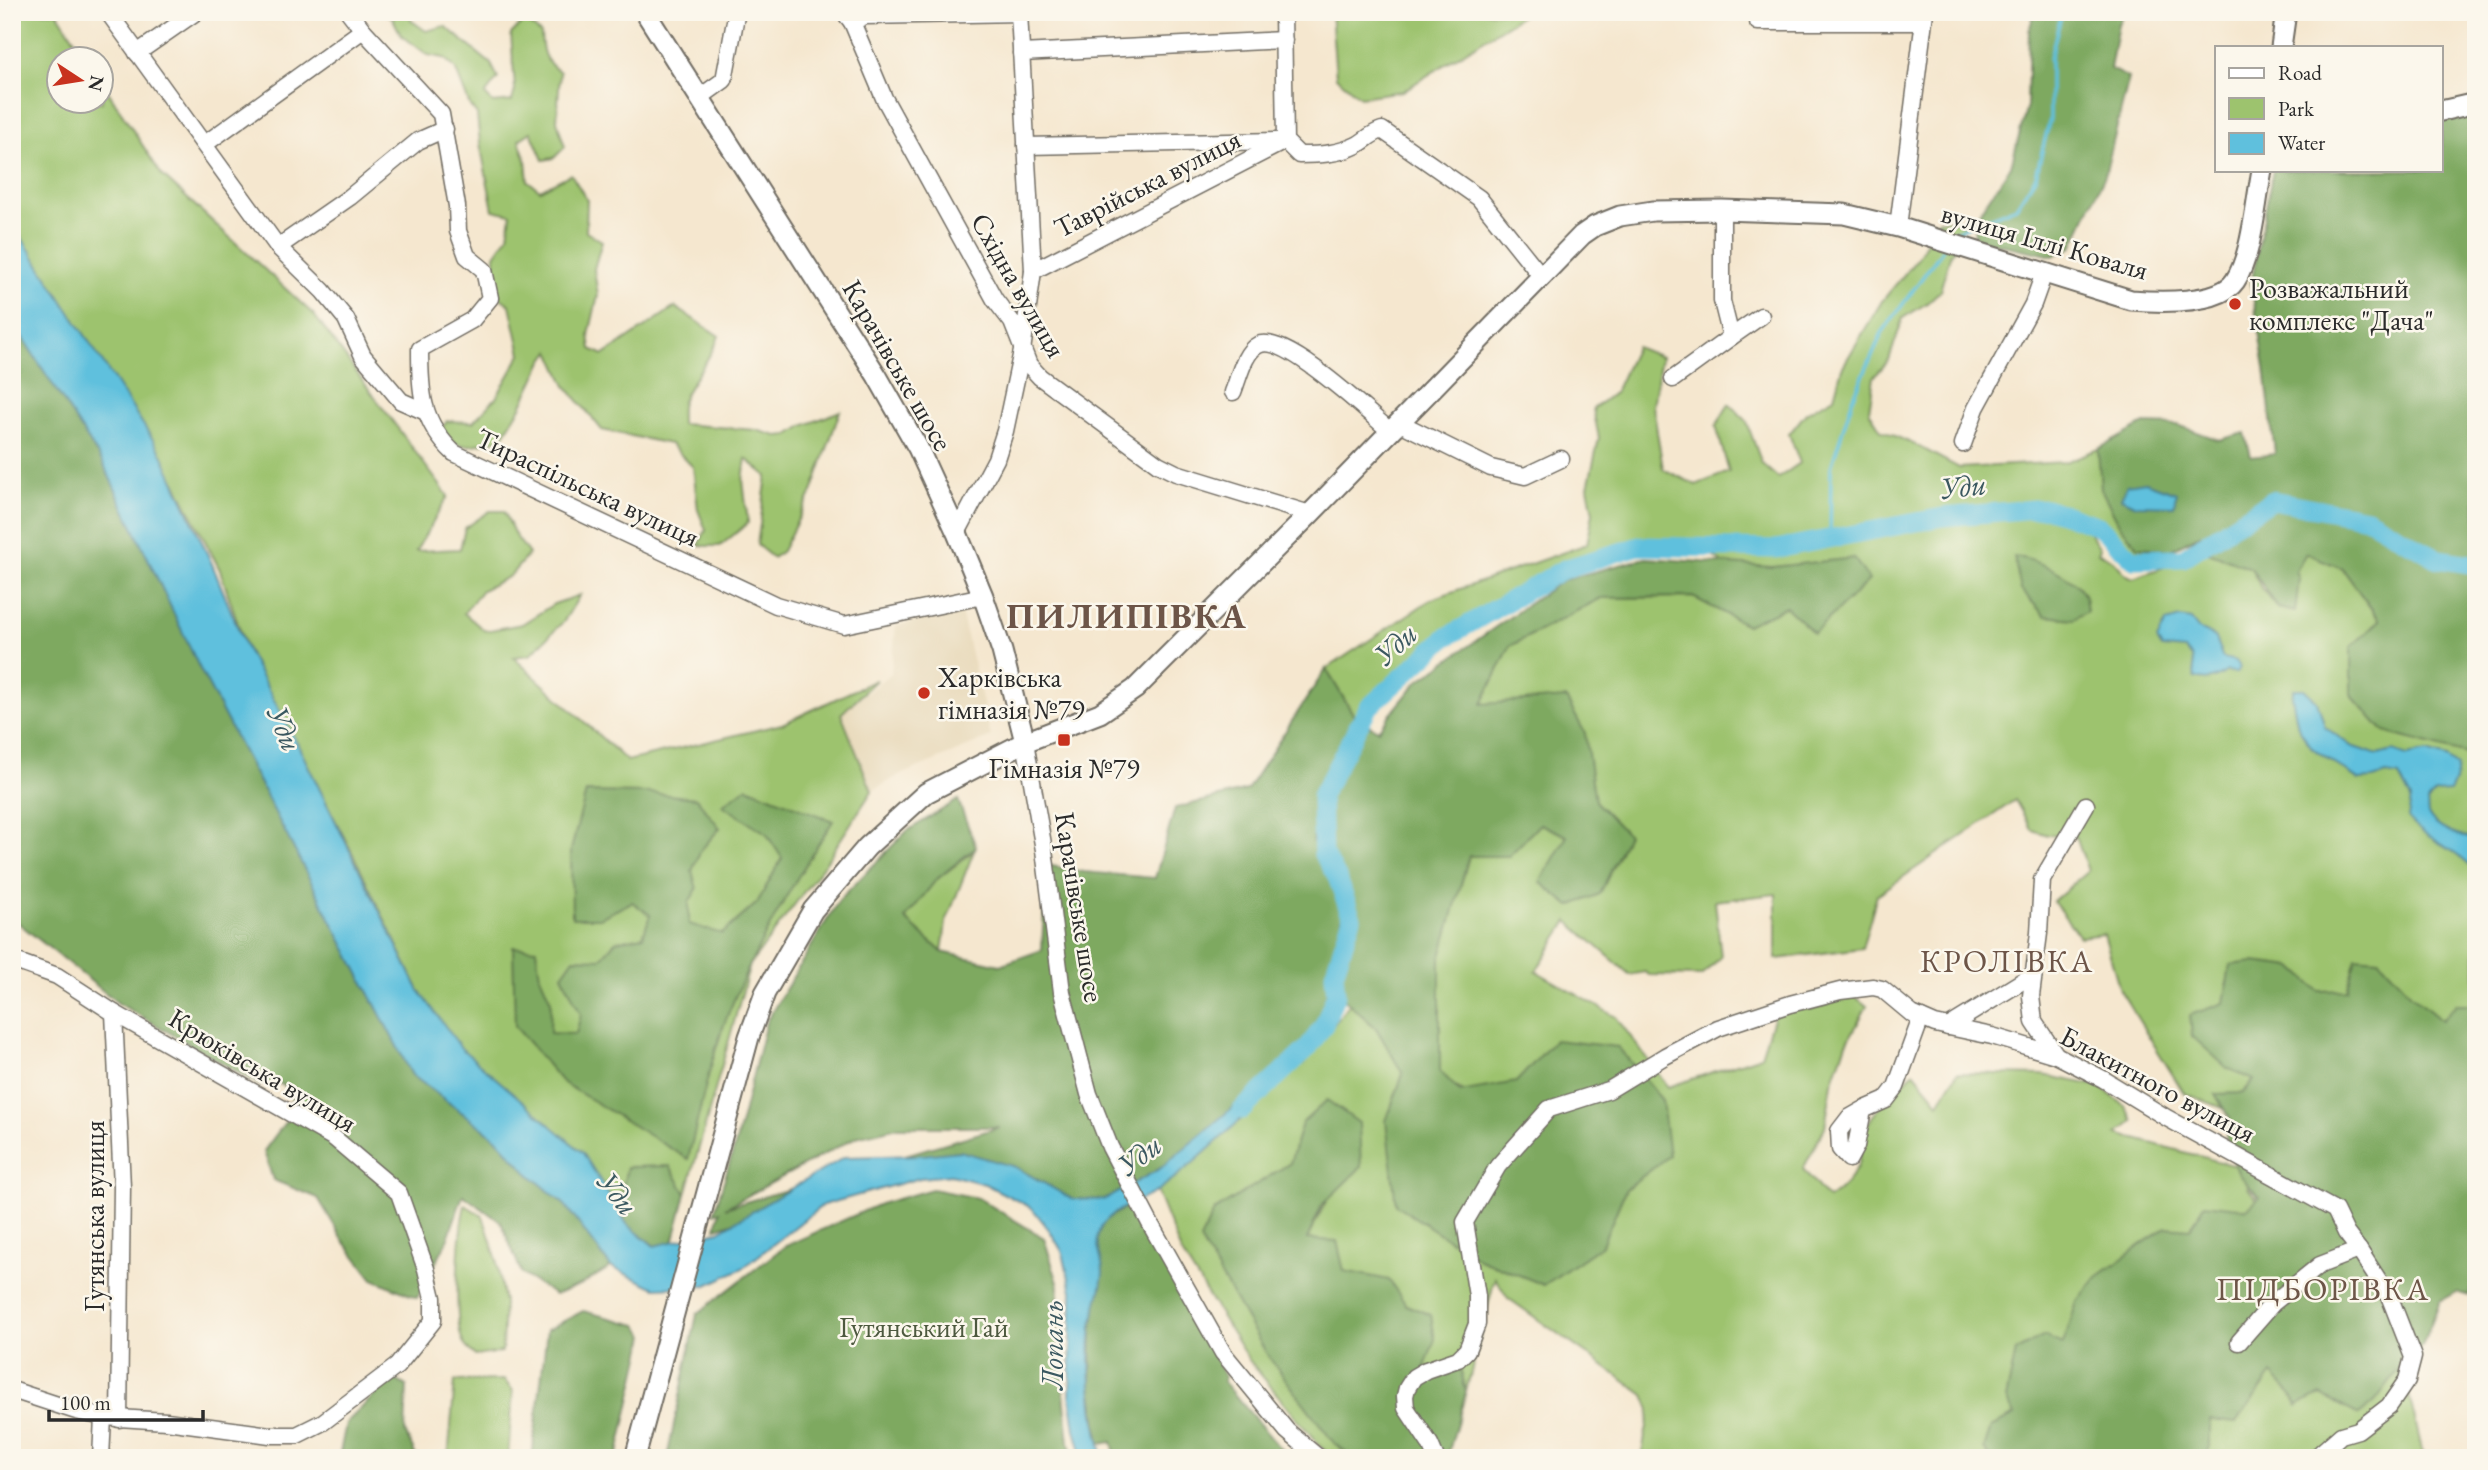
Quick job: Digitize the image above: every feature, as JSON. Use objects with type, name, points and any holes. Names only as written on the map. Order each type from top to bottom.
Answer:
[{"type":"main road","name":"Карачівське шосе","points":[[645,12],[877,376],[918,448],[957,533],[982,597],[1002,652],[1026,742]]},
{"type":"main road","points":[[2281,46],[2286,12]]},
{"type":"main road","points":[[2442,111],[2476,103]]},
{"type":"main road","name":"вулиця Іллі Коваля","points":[[635,1458],[737,1077],[765,993],[813,910],[867,847],[926,793],[1026,742],[1100,713],[1135,689],[1395,428],[1582,235],[1608,220],[1634,213],[1722,210],[1844,214],[1898,226],[2130,300],[2164,303],[2216,295],[2234,283],[2246,258],[2262,172]]},
{"type":"street","points":[[108,12],[278,247],[323,291],[346,319],[363,356],[379,377],[401,401],[426,412]]},
{"type":"street","points":[[137,52],[196,12]]},
{"type":"street","points":[[278,247],[350,197],[418,141],[445,130],[441,114],[349,12]]},
{"type":"street","points":[[699,98],[724,80],[739,12]]},
{"type":"street","points":[[1283,12],[1285,141],[1299,155],[1322,155],[1355,146],[1374,132],[1382,131],[1479,198],[1542,277]]},
{"type":"street","points":[[848,17],[1019,13],[1033,271],[1022,351],[1005,431],[996,459],[957,533]]},
{"type":"street","name":"Східна вулиця","points":[[848,17],[884,98],[995,300],[1012,322],[1029,365],[1040,377],[1093,413],[1158,464],[1186,476],[1310,514]]},
{"type":"street","points":[[1758,22],[1924,17],[1898,226]]},
{"type":"street","points":[[205,145],[363,30]]},
{"type":"street","points":[[1021,53],[1284,40]]},
{"type":"street","name":"Тираспільська вулиця","points":[[445,130],[457,206],[458,231],[467,256],[484,270],[490,298],[472,320],[420,349],[420,390],[426,412],[441,441],[454,453],[776,605],[844,625],[982,597]]},
{"type":"street","points":[[1026,146],[1285,141]]},
{"type":"street","name":"Таврійська вулиця","points":[[1033,271],[1285,141]]},
{"type":"street","points":[[1722,210],[1722,301],[1731,337]]},
{"type":"street","points":[[1963,444],[1976,408],[2033,304],[2044,273]]},
{"type":"street","points":[[1673,379],[1761,316]]},
{"type":"street","points":[[1233,392],[1250,351],[1261,343],[1274,344],[1294,354],[1395,428],[1491,468],[1525,476],[1561,459]]},
{"type":"street","name":"Карачівське шосе","points":[[1026,742],[1044,850],[1062,992],[1089,1094],[1116,1161],[1223,1353],[1287,1431],[1319,1458]]},
{"type":"street","points":[[2056,1055],[2034,1022],[2032,996],[2042,880],[2086,804]]},
{"type":"street","name":"Крюківська вулиця","points":[[12,960],[57,976],[114,1013],[334,1138],[399,1193],[426,1269],[433,1298],[433,1321],[397,1366],[323,1422],[297,1435],[270,1435],[166,1421],[111,1418]]},
{"type":"street","points":[[1948,1027],[2034,974]]},
{"type":"street","name":"Блакитного вулиця","points":[[1436,1458],[1406,1408],[1407,1388],[1414,1377],[1458,1359],[1467,1350],[1477,1324],[1477,1296],[1465,1222],[1498,1166],[1549,1109],[1609,1090],[1718,1028],[1790,1004],[1840,991],[1872,987],[1889,993],[1896,1003],[1921,1018],[2056,1055],[2334,1210],[2346,1233],[2390,1298],[2413,1357],[2407,1380],[2389,1406],[2358,1430],[2341,1435],[2315,1458]]},
{"type":"street","name":"Гутянська вулиця","points":[[101,1458],[111,1418],[122,1187],[114,1013]]},
{"type":"street","points":[[1863,1110],[1886,1100],[1896,1087],[1921,1018]]},
{"type":"street","points":[[2239,1342],[2273,1303],[2320,1265],[2360,1250]]},
{"type":"street","points":[[12,1390],[111,1418]]},
{"type":"shaded area","name":"Харківська гімназія №79","points":[[960,608],[991,737],[900,775],[872,791],[841,714],[891,673],[896,626]]},
{"type":"green space","points":[[12,12],[57,12],[79,46],[46,46],[46,116],[116,116],[116,104],[161,174],[314,315],[448,496],[416,551],[460,549],[465,528],[490,511],[504,511],[515,535],[529,554],[510,576],[482,590],[464,613],[485,631],[522,624],[554,604],[580,595],[564,621],[530,655],[513,657],[627,761],[782,724],[876,680],[841,714],[872,791],[826,862],[750,965],[686,1194],[624,1223],[459,1052],[418,989],[357,862],[246,648],[220,570],[175,482],[12,223]]},
{"type":"green space","points":[[382,12],[408,12],[412,21],[426,31],[445,26],[491,64],[498,78],[485,95],[493,103],[512,101],[515,90],[511,34],[525,20],[541,34],[545,56],[560,72],[557,121],[565,147],[554,158],[543,160],[531,132],[519,140],[526,160],[528,181],[540,190],[571,174],[587,200],[586,232],[602,241],[594,269],[598,295],[589,335],[591,349],[604,355],[675,307],[719,336],[682,401],[681,424],[756,430],[777,436],[789,435],[803,426],[840,411],[812,492],[782,551],[773,558],[757,545],[767,476],[746,459],[743,480],[748,523],[720,546],[698,546],[706,530],[698,510],[693,467],[670,444],[602,430],[566,386],[550,351],[501,439],[475,445],[460,445],[447,437],[441,429],[447,421],[473,422],[496,398],[521,354],[510,305],[499,297],[495,282],[495,255],[508,236],[511,214],[493,210],[477,115],[470,106],[455,68],[444,58],[428,55],[401,35],[392,17]]},
{"type":"green space","points":[[1331,12],[1527,12],[1403,91],[1360,97],[1336,77]]},
{"type":"green space","points":[[2035,12],[2124,12],[2118,24],[2110,69],[2129,78],[2105,175],[2072,247],[2053,256],[1975,239],[1974,220],[2011,166],[2027,106],[2029,30]]},
{"type":"green space","points":[[2476,113],[2476,756],[2384,732],[2351,695],[2351,647],[2380,620],[2342,568],[2306,553],[2296,570],[2299,579],[2295,612],[2278,608],[2251,568],[2208,552],[2185,547],[2201,534],[2171,550],[2138,547],[2120,526],[2101,489],[2098,449],[2144,424],[2178,425],[2219,440],[2245,433],[2251,457],[2275,454],[2265,368],[2251,284],[2273,172],[2442,172],[2442,121]]},
{"type":"green space","points":[[1939,220],[1964,221],[1961,236],[1950,256],[1940,291],[1903,318],[1889,360],[1874,377],[1869,411],[1881,430],[1959,468],[2065,462],[2098,449],[2173,549],[2131,551],[2099,526],[2037,504],[1915,519],[1774,544],[1641,538],[1545,571],[1457,624],[1356,719],[1326,669],[1432,599],[1587,544],[1593,513],[1588,487],[1599,438],[1593,409],[1615,392],[1636,347],[1661,357],[1653,406],[1663,469],[1696,485],[1729,472],[1716,426],[1729,404],[1746,420],[1762,464],[1778,478],[1800,463],[1789,434],[1806,413],[1834,397],[1842,368],[1858,341],[1882,301],[1917,259]]},
{"type":"green space","points":[[12,321],[103,463],[200,669],[412,1075],[496,1138],[527,1172],[565,1205],[611,1267],[582,1284],[555,1295],[522,1274],[501,1222],[463,1195],[447,1241],[417,1298],[373,1279],[343,1240],[318,1198],[273,1180],[264,1151],[294,1110],[289,1088],[276,1082],[260,1085],[118,1003],[12,918]]},
{"type":"green space","points":[[2039,514],[2053,516],[2088,530],[2100,548],[2098,553],[2111,558],[2133,578],[2219,548],[2251,568],[2261,588],[2278,608],[2295,568],[2306,553],[2342,568],[2476,756],[2476,1041],[2442,1020],[2358,987],[2233,1112],[2184,1093],[2120,990],[2104,934],[2080,937],[2053,901],[2088,871],[2076,837],[2048,835],[2032,830],[2015,800],[1877,895],[1862,948],[1776,959],[1776,894],[1715,901],[1721,957],[1701,976],[1649,975],[1645,972],[1630,975],[1568,921],[1536,971],[1616,1017],[1668,1087],[1761,1056],[1776,1009],[1815,1009],[1853,995],[1867,1006],[1844,1049],[1832,1083],[1825,1127],[1803,1169],[1828,1199],[1845,1185],[1855,1172],[1863,1134],[1874,1114],[1914,1072],[1939,1103],[1957,1073],[2043,1075],[2099,1086],[2125,1106],[2133,1121],[2117,1134],[2247,1169],[2248,1188],[2261,1205],[2402,1365],[2423,1454],[2421,1458],[1641,1458],[1650,1410],[1644,1395],[1508,1298],[1495,1278],[1466,1392],[1423,1376],[1409,1313],[1343,1271],[1307,1239],[1342,1170],[1302,1163],[1257,1210],[1375,1458],[1333,1458],[1319,1445],[1248,1359],[1181,1252],[1156,1190],[1301,1059],[1304,1064],[1355,996],[1378,1018],[1403,1074],[1389,1115],[1471,1094],[1440,1080],[1432,978],[1481,705],[1510,646],[1601,598],[1693,597],[1747,625],[1780,605],[1706,551],[1780,552],[1938,523]]},
{"type":"green space","points":[[2014,557],[2042,564],[2072,581],[2084,594],[2087,611],[2074,619],[2045,616],[2021,590]]},
{"type":"green space","points":[[1646,558],[1772,567],[1854,558],[1869,580],[1814,633],[1786,607],[1747,625],[1693,597],[1601,598],[1510,646],[1482,704],[1566,698],[1585,733],[1595,801],[1628,835],[1600,894],[1570,906],[1540,882],[1567,836],[1540,824],[1509,856],[1469,856],[1440,960],[1440,1071],[1460,1092],[1516,1082],[1555,1040],[1618,1047],[1662,1100],[1669,1156],[1626,1189],[1602,1245],[1544,1285],[1479,1259],[1396,1205],[1386,1121],[1403,1074],[1376,1028],[1328,985],[1315,1028],[1288,1064],[1161,1168],[1104,1200],[1072,1199],[1015,1167],[958,1151],[716,1228],[720,1211],[714,1213],[736,1142],[766,1022],[839,900],[907,831],[958,800],[976,847],[936,880],[905,919],[942,952],[1000,965],[1042,950],[1046,865],[1084,872],[1155,878],[1175,808],[1247,790],[1326,669],[1356,719],[1378,730],[1417,682],[1563,580]],"holes":[[[1354,723],[1312,843],[1334,756]],[[1338,899],[1356,918],[1328,981],[1329,969],[1341,934],[1343,905]],[[898,1127],[1000,1127],[725,1208],[856,1137]]]},
{"type":"green space","points":[[747,787],[833,821],[776,915],[739,988],[716,1049],[688,1159],[562,1082],[515,1026],[513,947],[536,949],[540,976],[551,1001],[550,1033],[576,1034],[581,1014],[562,975],[574,958],[600,959],[616,941],[643,936],[650,915],[632,902],[600,918],[572,918],[571,850],[586,792],[650,793],[696,798],[720,828],[701,850],[692,871],[697,889],[689,902],[689,924],[722,934],[757,903],[782,858],[766,833],[722,805]]},
{"type":"green space","points":[[974,851],[946,922],[942,952],[905,919],[936,880]]},
{"type":"green space","points":[[2356,957],[2379,959],[2412,995],[2442,1020],[2456,1004],[2473,1004],[2472,1037],[2476,1041],[2476,1282],[2469,1296],[2456,1292],[2440,1301],[2422,1346],[2402,1365],[2373,1404],[2359,1415],[2321,1395],[2297,1406],[2291,1394],[2272,1374],[2236,1423],[2210,1420],[2210,1447],[2205,1458],[1991,1458],[1984,1449],[1991,1427],[2015,1415],[2006,1399],[2016,1351],[2044,1336],[2063,1344],[2077,1302],[2097,1277],[2166,1227],[2190,1229],[2205,1204],[2247,1209],[2259,1197],[2239,1175],[2225,1141],[2230,1119],[2215,1094],[2243,1093],[2254,1080],[2227,1068],[2192,1036],[2190,1015],[2224,1003],[2230,965],[2254,962],[2293,967],[2319,991],[2347,990]]},
{"type":"green space","points":[[1327,1100],[1359,1123],[1361,1167],[1322,1205],[1307,1239],[1337,1241],[1344,1271],[1389,1280],[1406,1305],[1431,1315],[1435,1339],[1425,1367],[1460,1368],[1466,1392],[1447,1458],[1354,1458],[1334,1443],[1268,1356],[1200,1240],[1214,1211],[1290,1163],[1302,1123]]},
{"type":"green space","points":[[670,1166],[686,1194],[673,1243],[655,1246],[624,1223],[620,1199],[627,1167]]},
{"type":"green space","name":"Гутянський Гай","points":[[932,1189],[978,1198],[1044,1238],[1059,1286],[1057,1324],[1073,1458],[667,1458],[697,1314],[785,1246],[880,1204]]},
{"type":"green space","points":[[465,1205],[483,1216],[496,1257],[504,1302],[502,1352],[475,1356],[465,1346],[460,1333],[457,1298]]},
{"type":"green space","points":[[1131,1205],[1225,1377],[1223,1381],[1291,1458],[1116,1458],[1112,1442],[1100,1444],[1091,1385],[1092,1330],[1101,1286],[1096,1244],[1098,1232],[1106,1219]]},
{"type":"green space","points":[[583,1311],[637,1325],[645,1335],[617,1458],[532,1458],[547,1330]]},
{"type":"green space","points":[[392,1378],[407,1386],[405,1432],[417,1458],[339,1458],[346,1423]]},
{"type":"green space","points":[[504,1380],[513,1391],[508,1458],[448,1458],[455,1381]]},
{"type":"water","points":[[12,223],[161,452],[212,564],[246,648],[298,745],[418,989],[462,1049],[583,1153],[627,1224],[654,1246],[719,1231],[845,1157],[960,1151],[1015,1167],[1072,1199],[1104,1200],[1161,1168],[1251,1092],[1267,1095],[1184,1171],[1154,1193],[1108,1218],[1100,1229],[1098,1241],[1103,1273],[1093,1319],[1090,1376],[1093,1409],[1103,1458],[1083,1458],[1075,1430],[1070,1394],[1072,1291],[1063,1253],[1032,1208],[985,1184],[951,1175],[920,1178],[823,1205],[743,1268],[705,1286],[655,1288],[611,1267],[565,1205],[527,1172],[496,1138],[412,1075],[200,669],[103,463],[12,321]]},
{"type":"water","points":[[2145,482],[2176,493],[2174,506],[2136,505],[2121,498],[2127,485]]},
{"type":"water","points":[[2180,618],[2191,620],[2198,629],[2214,636],[2223,658],[2236,661],[2240,667],[2237,673],[2227,671],[2208,680],[2195,678],[2192,657],[2185,650],[2162,648],[2157,640],[2166,622]]},
{"type":"water","points":[[2294,689],[2304,689],[2317,701],[2325,727],[2351,746],[2378,755],[2393,751],[2407,756],[2427,752],[2446,758],[2457,766],[2455,782],[2450,792],[2436,793],[2427,802],[2428,812],[2442,829],[2456,835],[2476,838],[2476,872],[2408,818],[2411,799],[2399,776],[2386,774],[2374,779],[2359,780],[2312,748],[2298,727],[2292,697]]},
{"type":"waterway","points":[[1952,233],[2016,207],[2036,176],[2050,119],[2050,58],[2062,12]]},
{"type":"waterway","points":[[1830,539],[1831,467],[1852,401],[1882,333],[1943,249]]},
{"type":"waterway","name":"Уди","points":[[1242,1110],[1308,1048],[1324,1025],[1336,994],[1334,974],[1352,918],[1337,877],[1323,854],[1321,796],[1368,708],[1445,638],[1564,569],[1639,546],[1776,549],[1943,517],[2046,508],[2099,526],[2133,559],[2183,558],[2272,500],[2367,518],[2438,559],[2476,565]]},
{"type":"place","name":"Розважальний комплекс \"Дача\"","points":[[2235,304]]},
{"type":"place","name":"Харківська гімназія №79","points":[[924,693]]},
{"type":"place","name":"Гімназія №79","points":[[1064,740]]},
{"type":"district","name":"ПИЛИПІВКА","points":[[1127,615]]},
{"type":"district","name":"КРОЛІВКА","points":[[2007,961]]},
{"type":"district","name":"ПІДБОРІВКА","points":[[2323,1289]]},
{"type":"water label","name":"Лопань","points":[[1052,1345]]}]
